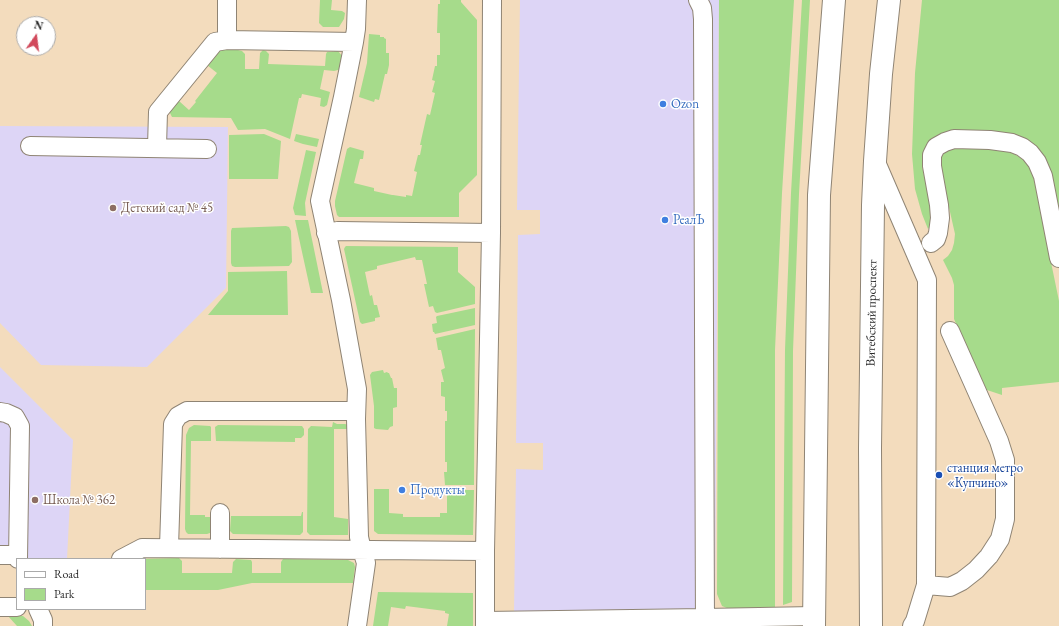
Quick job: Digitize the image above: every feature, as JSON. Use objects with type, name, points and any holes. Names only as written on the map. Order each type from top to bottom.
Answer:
[{"type":"main road","points":[[814,621],[819,195],[834,0]]},
{"type":"main road","name":"Витебский проспект","points":[[871,626],[870,448],[873,206],[881,74],[889,0]]},
{"type":"street","points":[[227,0],[227,40]]},
{"type":"street","points":[[357,0],[354,42],[320,201],[357,388],[356,411],[359,537],[366,562],[357,626]]},
{"type":"street","points":[[492,0],[491,233],[484,623],[814,621]]},
{"type":"street","points":[[698,0],[702,8],[703,19],[705,622]]},
{"type":"street","points":[[157,147],[158,112],[215,42],[227,40],[354,42]]},
{"type":"street","points":[[931,243],[936,239],[940,218],[932,166],[932,155],[936,147],[954,139],[990,140],[1012,143],[1022,147],[1030,153],[1037,162],[1043,176],[1059,258]]},
{"type":"street","points":[[30,146],[207,149]]},
{"type":"street","points":[[875,161],[927,280],[926,585],[915,621],[912,626]]},
{"type":"street","points":[[326,232],[491,233]]},
{"type":"street","points":[[926,585],[950,586],[962,581],[976,570],[989,556],[1000,539],[1005,519],[1005,460],[999,441],[950,331]]},
{"type":"street","points":[[169,547],[172,424],[178,416],[187,411],[356,411]]},
{"type":"street","points":[[0,412],[16,417],[20,426],[18,557],[0,555]]},
{"type":"street","points":[[220,513],[220,549]]},
{"type":"street","points":[[122,558],[142,548],[169,547],[485,552]]},
{"type":"street","points":[[0,607],[16,607]]},
{"type":"street","points":[[38,610],[43,620],[43,626]]},
{"type":"shaded area","points":[[520,0],[719,0],[715,609],[514,612],[516,469],[543,470],[543,443],[516,443],[518,235],[540,234],[540,210],[517,210]]},
{"type":"shaded area","name":"Детский сад № 45","points":[[0,126],[228,127],[226,288],[147,367],[41,365],[0,323]]},
{"type":"shaded area","name":"Школа № 362","points":[[0,367],[73,440],[67,558],[16,558],[0,561]]},
{"type":"green space","points":[[320,0],[332,0],[331,10],[342,11],[345,13],[344,19],[339,27],[323,27],[319,23]]},
{"type":"green space","points":[[440,0],[461,0],[461,2],[477,20],[477,175],[459,193],[459,217],[339,217],[337,215],[335,201],[347,149],[350,147],[364,151],[363,159],[360,159],[354,183],[374,188],[374,191],[406,197],[406,195],[412,196],[417,172],[414,171],[418,155],[420,155],[422,145],[420,145],[427,114],[430,115],[435,93],[432,92],[435,81],[432,80],[435,66],[437,66],[437,55],[440,55],[440,33],[437,33],[438,4],[440,4]]},
{"type":"green space","points":[[719,0],[794,0],[782,193],[775,350],[775,609],[734,611],[722,606],[717,594]]},
{"type":"green space","points":[[802,0],[810,0],[799,194],[793,351],[792,602],[783,605],[785,350],[791,193]]},
{"type":"green space","points":[[922,0],[1059,0],[1059,214],[1048,163],[1032,144],[950,132],[936,137],[925,150],[922,166],[933,222],[928,229],[915,189],[912,154],[915,73]]},
{"type":"green space","points":[[369,34],[384,37],[386,39],[386,53],[389,53],[387,74],[385,74],[379,100],[375,99],[374,102],[359,97],[367,63]]},
{"type":"green space","points":[[217,50],[242,51],[245,54],[245,69],[259,69],[260,53],[263,50],[269,54],[268,64],[325,66],[327,52],[338,51],[343,57],[340,69],[334,71],[324,70],[320,89],[330,92],[327,105],[324,107],[320,106],[321,98],[302,94],[301,98],[299,98],[290,139],[265,129],[238,130],[231,118],[172,117],[169,111],[177,100],[189,110],[217,73],[207,65]]},
{"type":"green space","points":[[264,134],[281,141],[278,179],[229,179],[229,135]]},
{"type":"green space","points":[[296,134],[319,139],[317,147],[294,141]]},
{"type":"green space","points":[[963,147],[1003,150],[1014,154],[1026,161],[1033,175],[1059,301],[1059,382],[1002,388],[1002,395],[984,389],[954,319],[954,285],[943,260],[952,250],[955,234],[940,163],[943,154],[951,149]]},
{"type":"green space","points":[[306,150],[316,152],[305,203],[306,216],[295,215],[293,208]]},
{"type":"green space","points":[[295,220],[308,220],[323,293],[311,293]]},
{"type":"green space","points":[[289,227],[291,231],[292,262],[289,266],[232,266],[232,228]]},
{"type":"green space","points":[[346,246],[458,247],[458,272],[475,287],[475,304],[437,313],[435,312],[433,306],[429,307],[424,284],[427,284],[422,260],[416,260],[415,257],[377,266],[377,269],[365,272],[370,296],[372,295],[374,305],[377,305],[380,317],[375,318],[375,321],[362,324],[360,322],[344,249]]},
{"type":"green space","points":[[287,271],[288,315],[208,315],[228,291],[228,272]]},
{"type":"green space","points":[[475,308],[475,325],[435,334],[433,332],[432,324],[437,323],[437,316]]},
{"type":"green space","points":[[475,329],[474,485],[445,485],[444,472],[447,472],[447,462],[445,462],[445,421],[447,421],[447,411],[445,411],[445,397],[441,396],[441,382],[444,382],[441,370],[445,368],[441,350],[438,350],[436,338]]},
{"type":"green space","points":[[383,370],[384,373],[389,373],[392,378],[394,388],[397,388],[397,407],[393,408],[393,426],[388,430],[374,428],[374,406],[370,375],[372,372]]},
{"type":"green space","points":[[333,422],[348,425],[347,429],[334,429],[334,517],[348,519],[348,535],[310,535],[307,532],[308,429],[311,426],[332,427]]},
{"type":"green space","points":[[194,425],[211,427],[211,441],[191,441],[190,515],[205,515],[205,517],[211,517],[210,533],[207,534],[188,534],[185,529],[186,435],[189,428]]},
{"type":"green space","points":[[218,425],[302,426],[304,429],[304,435],[301,438],[295,438],[295,442],[216,441],[215,427]]},
{"type":"green space","points":[[374,489],[389,489],[389,513],[403,514],[403,517],[440,517],[440,513],[447,513],[447,490],[474,490],[473,535],[378,534],[374,531]]},
{"type":"green space","points":[[302,512],[303,532],[300,535],[233,534],[230,531],[231,516],[301,516]]},
{"type":"green space","points":[[179,558],[182,561],[182,573],[232,573],[233,562],[236,559],[251,560],[252,573],[281,573],[281,562],[283,559],[348,560],[354,563],[355,567],[353,583],[252,583],[218,590],[146,590],[146,559]]},
{"type":"green space","points":[[378,592],[473,593],[473,626],[447,626],[449,614],[445,613],[445,611],[406,606],[405,609],[391,607],[388,626],[373,626]]},
{"type":"green space","points":[[8,616],[23,616],[32,626],[17,626]]},
{"type":"place","name":"Ozon","points":[[663,104]]},
{"type":"place","name":"Детский сад № 45","points":[[113,208]]},
{"type":"place","name":"РеалЪ","points":[[665,220]]},
{"type":"place","name":"станция метро «Купчино»","points":[[939,475]]},
{"type":"place","name":"Продукты","points":[[402,490]]},
{"type":"place","name":"Школа № 362","points":[[35,500]]}]
